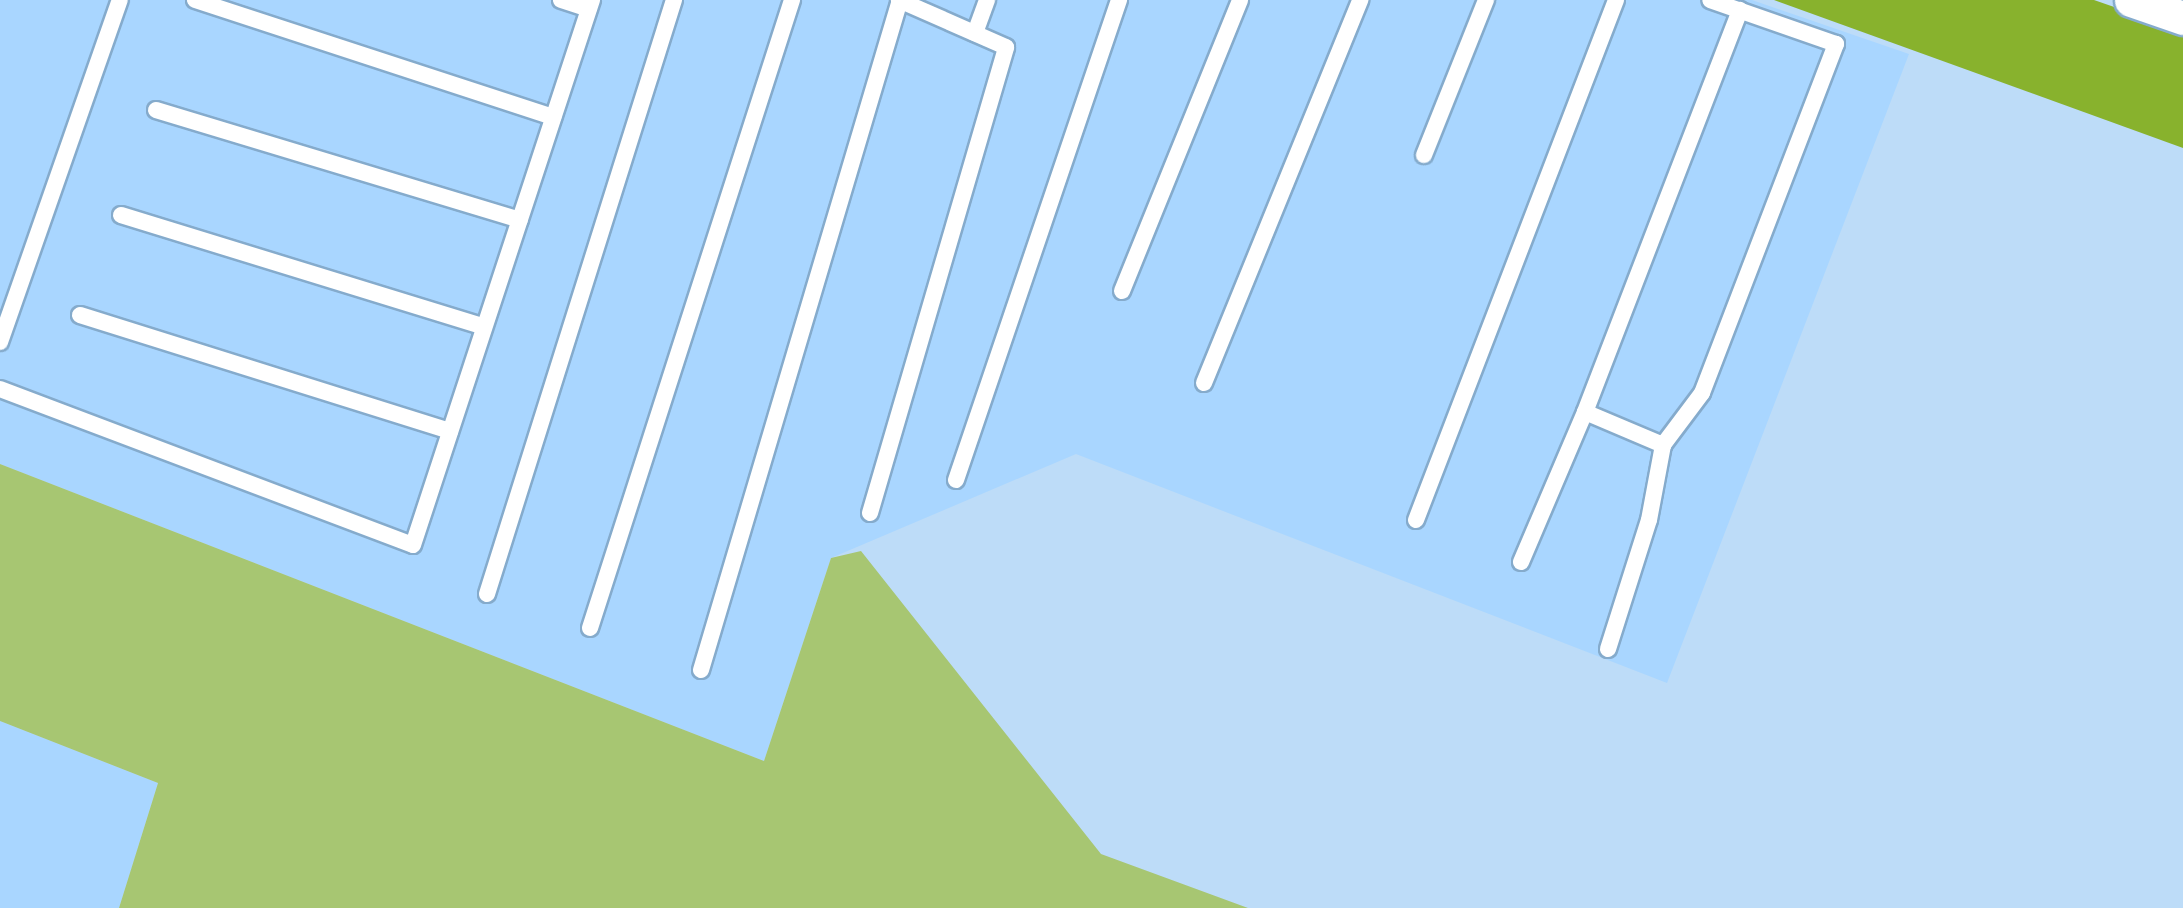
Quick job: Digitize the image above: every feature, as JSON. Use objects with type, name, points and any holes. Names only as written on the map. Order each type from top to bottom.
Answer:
[{"type":"street","points":[[2131,0],[2183,18]]},
{"type":"lane","points":[[0,342],[120,0]]},
{"type":"lane","points":[[195,0],[553,117]]},
{"type":"lane","points":[[0,389],[413,545],[590,4],[561,0]]},
{"type":"lane","points":[[487,594],[674,0]]},
{"type":"lane","points":[[590,628],[792,0]]},
{"type":"lane","points":[[701,670],[899,0],[1006,47],[870,513]]},
{"type":"lane","points":[[975,33],[987,0]]},
{"type":"lane","points":[[956,480],[1119,0]]},
{"type":"lane","points":[[1122,291],[1240,0]]},
{"type":"lane","points":[[1204,383],[1360,0]]},
{"type":"lane","points":[[1425,155],[1486,0]]},
{"type":"lane","points":[[1416,520],[1616,0]]},
{"type":"lane","points":[[1608,649],[1650,520],[1663,445],[1702,393],[1836,44],[1710,0]]},
{"type":"lane","points":[[1521,562],[1585,412],[1740,10]]},
{"type":"lane","points":[[156,110],[520,219]]},
{"type":"lane","points":[[121,215],[484,327]]},
{"type":"lane","points":[[80,315],[450,430]]},
{"type":"lane","points":[[1585,412],[1663,445]]},
{"type":"shaded area","points":[[0,0],[1752,0],[1909,54],[1667,683],[1076,454],[831,558],[764,761],[0,464]]},
{"type":"shaded area","points":[[0,721],[158,783],[119,908],[0,908]]},
{"type":"green space","points":[[1774,0],[2094,0],[2183,31],[2183,148]]},
{"type":"green space","points":[[0,464],[764,761],[831,558],[861,551],[1101,854],[1248,908],[119,908],[158,783],[0,721]]}]
